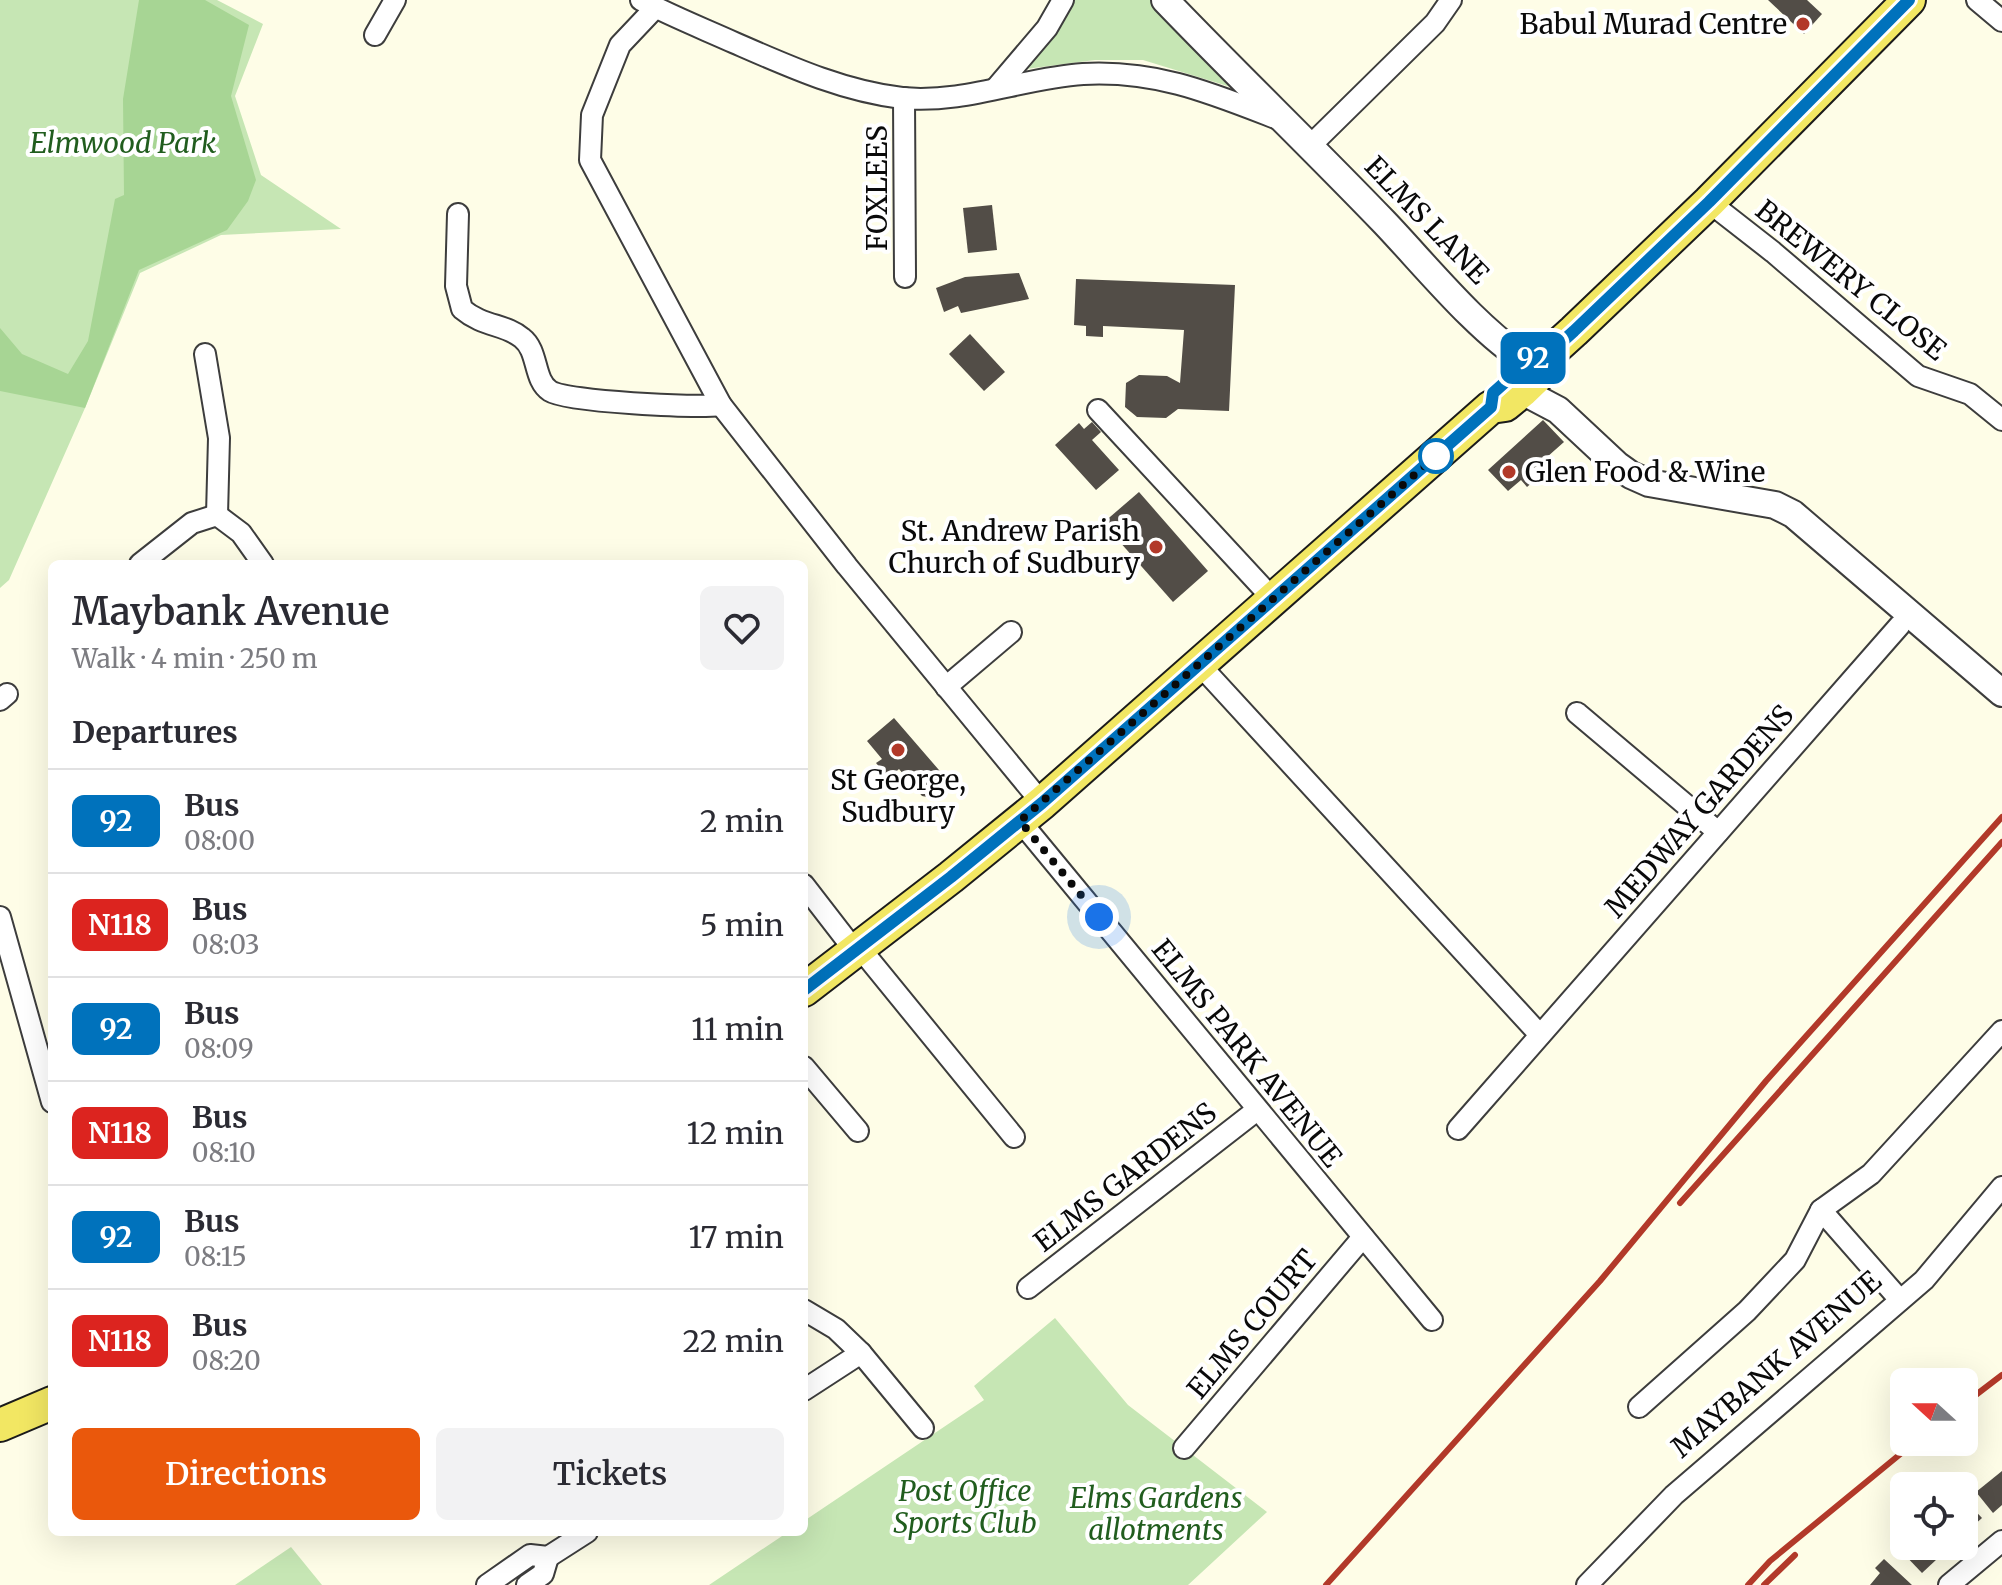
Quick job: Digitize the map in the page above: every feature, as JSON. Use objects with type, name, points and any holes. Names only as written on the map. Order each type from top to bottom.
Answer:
[{"type":"main road","points":[[808,987],[1031,812],[1491,407],[1505,405],[1534,368],[1709,202],[1909,0]]},
{"type":"main road","points":[[0,1425],[48,1405]]},
{"type":"street","points":[[375,35],[395,0]]},
{"type":"street","points":[[996,88],[1047,28],[1063,0]]},
{"type":"street","name":"ELMS LANE","points":[[1165,0],[1281,120],[1311,145],[1465,307],[1503,344],[1534,368]]},
{"type":"street","points":[[1311,145],[1435,23],[1451,0]]},
{"type":"street","points":[[1977,0],[2002,21]]},
{"type":"street","name":"ELMS LANE","points":[[648,4],[848,89],[904,98],[950,99],[1081,74],[1137,74],[1200,89],[1281,120]]},
{"type":"street","name":"ELMS PARK AVENUE","points":[[648,4],[620,45],[592,115],[590,160],[721,405],[946,687],[1031,812],[1257,1110],[1432,1320]]},
{"type":"street","name":"FOXLEES","points":[[904,98],[905,277]]},
{"type":"street","name":"BREWERY CLOSE","points":[[1709,202],[1773,252],[1918,376],[1970,394],[2002,420]]},
{"type":"street","points":[[458,214],[456,286],[462,309],[483,323],[519,335],[533,353],[542,382],[548,390],[569,396],[687,407],[721,405]]},
{"type":"street","points":[[205,354],[219,438],[217,515]]},
{"type":"street","points":[[1534,368],[1558,410],[1631,475],[1649,483],[1775,505],[1793,514],[2002,693]]},
{"type":"street","points":[[1098,410],[1274,600]]},
{"type":"street","points":[[145,560],[192,523],[217,515]]},
{"type":"street","points":[[217,515],[241,533],[260,560]]},
{"type":"street","name":"MEDWAY GARDENS","points":[[1458,1129],[1900,625]]},
{"type":"street","points":[[946,687],[1011,632]]},
{"type":"street","points":[[1199,664],[1540,1035]]},
{"type":"street","points":[[1577,713],[1718,832]]},
{"type":"street","points":[[808,890],[1014,1137]]},
{"type":"street","points":[[0,917],[48,1088]]},
{"type":"street","points":[[1639,1407],[1747,1311],[1795,1260],[1821,1210],[1871,1174],[2002,1031]]},
{"type":"street","points":[[808,1072],[858,1131]]},
{"type":"street","name":"ELMS GARDENS","points":[[1028,1288],[1257,1110]]},
{"type":"street","name":"MAYBANK AVENUE","points":[[1587,1585],[1674,1495],[1924,1280],[2002,1187]]},
{"type":"street","points":[[1821,1210],[1900,1300]]},
{"type":"street","name":"ELMS COURT","points":[[1184,1448],[1363,1237]]},
{"type":"street","points":[[808,1312],[836,1329],[861,1353],[923,1428]]},
{"type":"street","points":[[808,1387],[861,1353]]},
{"type":"street","points":[[487,1585],[530,1555],[548,1557],[581,1536]]},
{"type":"street","points":[[1949,1585],[2002,1541]]},
{"type":"street","points":[[527,1585],[543,1574],[548,1557]]},
{"type":"green space","name":"Elmwood Park","points":[[0,0],[217,0],[263,24],[235,96],[261,175],[341,229],[221,235],[140,273],[9,580],[0,588]]},
{"type":"green space","points":[[139,0],[205,0],[249,25],[231,96],[256,180],[248,201],[227,230],[139,270],[85,408],[0,391],[0,328],[22,354],[68,374],[88,341],[115,199],[124,195],[123,99]]},
{"type":"green space","points":[[1072,0],[1150,0],[1234,88],[1143,60],[1095,60],[1026,69],[1060,27]]},
{"type":"green space","points":[[1055,1318],[1128,1405],[1267,1512],[1188,1585],[709,1585],[782,1536],[808,1536],[808,1518],[984,1400],[974,1386]]},
{"type":"green space","points":[[291,1547],[322,1585],[235,1585]]},
{"type":"building","name":"Babul Murad Centre","points":[[1768,0],[1807,0],[1822,14],[1804,34]]},
{"type":"building","points":[[992,205],[997,250],[968,253],[963,208]]},
{"type":"building","points":[[1019,273],[1029,299],[961,313],[958,306],[944,312],[936,288],[965,277]]},
{"type":"building","points":[[1076,279],[1235,285],[1229,411],[1178,409],[1166,418],[1137,417],[1125,407],[1126,383],[1139,375],[1167,376],[1180,383],[1184,330],[1103,326],[1103,337],[1086,336],[1086,326],[1074,325]]},
{"type":"building","points":[[970,334],[1005,372],[984,391],[949,354]]},
{"type":"building","points":[[1543,420],[1564,442],[1529,473],[1535,480],[1527,487],[1521,480],[1508,491],[1488,470]]},
{"type":"building","points":[[1092,422],[1101,432],[1092,440],[1119,470],[1096,490],[1055,445],[1079,423],[1084,429]]},
{"type":"building","name":"St. Andrew Parish Church of Sudbury","points":[[1139,492],[1208,571],[1173,602],[1103,523]]},
{"type":"building","name":"St George, Sudbury","points":[[894,718],[945,777],[938,782],[939,792],[933,798],[922,796],[899,769],[889,778],[876,763],[882,759],[867,741]]},
{"type":"building","points":[[2002,1471],[2002,1505],[1993,1513],[1978,1490]]},
{"type":"building","points":[[1884,1559],[1912,1585],[1870,1585],[1880,1573],[1875,1568]]},
{"type":"building","points":[[1910,1560],[1936,1560],[1922,1573]]},
{"type":"railway","points":[[1326,1585],[1600,1281],[1766,1081],[2002,817]]},
{"type":"railway","points":[[1680,1203],[2002,842]]},
{"type":"railway","points":[[1978,1393],[2002,1375]]},
{"type":"railway","points":[[1748,1585],[1770,1561],[1898,1456]]},
{"type":"railway","points":[[1764,1585],[1795,1555]]},
{"type":"bus line","name":"92","points":[[808,987],[1042,803],[1491,407],[1493,393],[1539,352],[1553,350],[1574,331],[1709,202],[1909,0]]},
{"type":"place","name":"Babul Murad Centre","points":[[1803,24]]},
{"type":"place","name":"Glen Food & Wine","points":[[1509,472]]},
{"type":"place","name":"St. Andrew Parish Church of Sudbury","points":[[1156,547]]},
{"type":"place","name":"St George, Sudbury","points":[[898,750]]},
{"type":"route","points":[[1099,917],[1020,821],[1436,456]]},
{"type":"park label","name":"Post Office Sports Club","points":[[965,1507]]},
{"type":"park label","name":"Elms Gardens allotments","points":[[1156,1514]]}]
